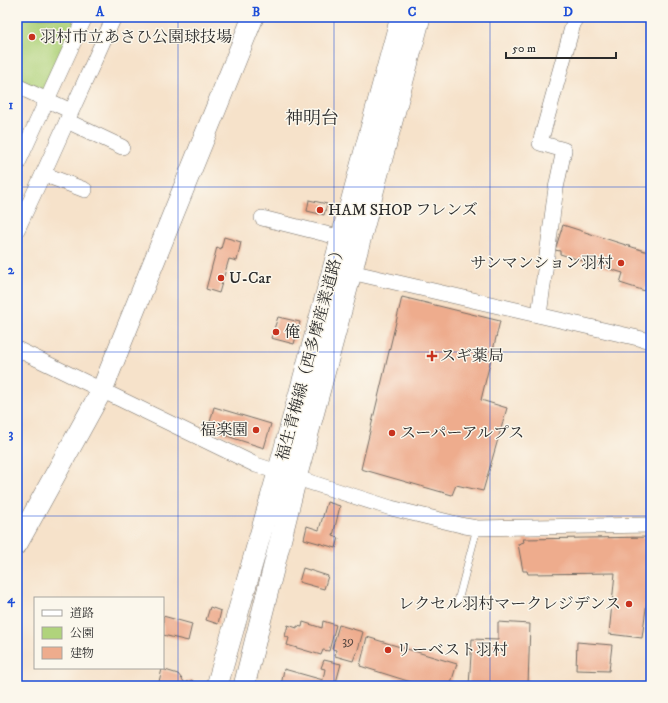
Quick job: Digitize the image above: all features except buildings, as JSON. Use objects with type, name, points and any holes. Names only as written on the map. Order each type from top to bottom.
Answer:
[{"type":"main road","points":[[17,544],[102,390],[253,17]]},
{"type":"main road","name":"福生青梅線（西多摩産業道路）","points":[[343,270],[342,238],[401,17]]},
{"type":"main road","name":"福生青梅線（西多摩産業道路）","points":[[217,686],[287,476],[343,270],[420,17]]},
{"type":"main road","name":"福生青梅線（西多摩産業道路）","points":[[244,686],[287,476]]},
{"type":"street","points":[[17,165],[85,17]]},
{"type":"street","points":[[17,230],[114,17]]},
{"type":"street","points":[[539,314],[556,188],[564,150],[540,143],[575,17]]},
{"type":"street","points":[[17,86],[47,100],[69,116],[122,147]]},
{"type":"street","points":[[43,174],[85,190]]},
{"type":"street","points":[[262,218],[342,238]]},
{"type":"street","points":[[343,270],[651,341]]},
{"type":"street","points":[[17,349],[256,465],[391,508],[476,528],[651,525]]},
{"type":"lane","points":[[458,601],[476,528]]},
{"type":"green space","points":[[17,17],[84,17],[49,97],[17,85]]},
{"type":"place","name":"羽村市立あさひ公園球技場","points":[[32,37]]},
{"type":"place","name":"HAM SHOP フレンズ","points":[[320,210]]},
{"type":"place","name":"サンマンション羽村","points":[[621,263]]},
{"type":"place","name":"U-Car","points":[[221,278]]},
{"type":"place","name":"俺","points":[[276,332]]},
{"type":"place","name":"スギ薬局","points":[[432,356]]},
{"type":"place","name":"福楽園","points":[[256,430]]},
{"type":"place","name":"スーパーアルプス","points":[[392,433]]},
{"type":"place","name":"レクセル羽村マークレジデンス","points":[[629,604]]},
{"type":"place","name":"リーベスト羽村","points":[[388,650]]},
{"type":"district","name":"神明台","points":[[312,119]]}]
